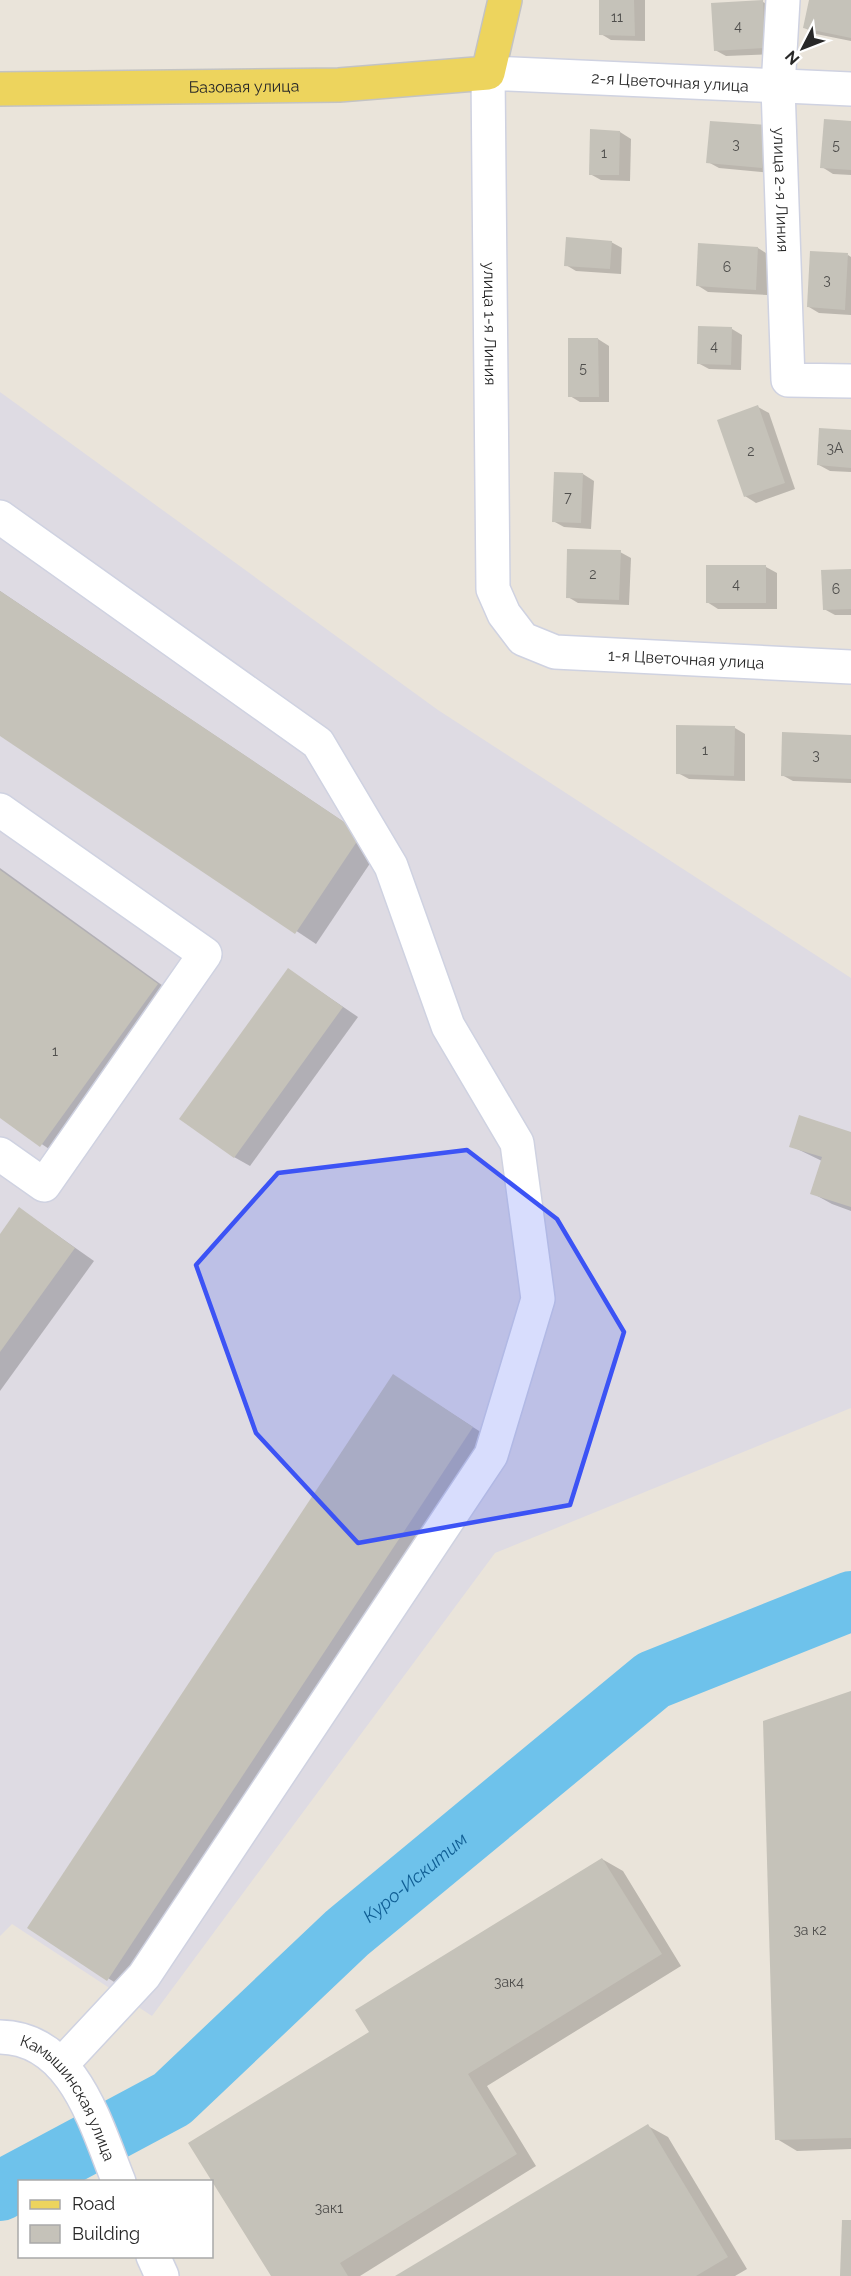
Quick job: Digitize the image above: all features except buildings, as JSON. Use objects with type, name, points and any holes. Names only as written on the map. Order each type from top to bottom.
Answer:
[{"type":"main road","name":"улица 1-я Линия","points":[[488,73],[505,0]]},
{"type":"main road","name":"Базовая улица","points":[[0,89],[339,85],[488,73]]},
{"type":"street","name":"улица 2-я Линия","points":[[783,0],[778,87],[788,380],[851,381]]},
{"type":"street","name":"2-я Цветочная улица","points":[[488,73],[851,89]]},
{"type":"street","name":"улица 1-я Линия","points":[[488,73],[493,589],[504,614],[523,639]]},
{"type":"street","points":[[0,517],[318,743],[391,866],[448,1026],[517,1143],[538,1299],[491,1455],[144,1976],[62,2065]]},
{"type":"street","name":"1-я Цветочная улица","points":[[523,639],[555,652],[851,667]]},
{"type":"street","points":[[0,810],[206,954],[44,1185],[0,1154]]},
{"type":"street","name":"Камышинская улица","points":[[0,2037],[14,2037],[41,2049],[62,2065],[82,2091],[119,2180]]},
{"type":"street","points":[[154,2258],[162,2276]]},
{"type":"highlighted area","points":[[467,1150],[557,1219],[624,1332],[570,1505],[358,1543],[256,1433],[196,1265],[278,1173]]},
{"type":"shaded area","points":[[0,392],[438,710],[851,978],[851,1408],[495,1553],[152,2016],[12,1924],[0,1936]]},
{"type":"waterway","name":"Куро-Искитим","points":[[21,2180],[172,2099],[347,1933],[653,1680],[851,1601]]},
{"type":"waterway","name":"Куро-Искитим","points":[[0,2191],[18,2181]]}]
